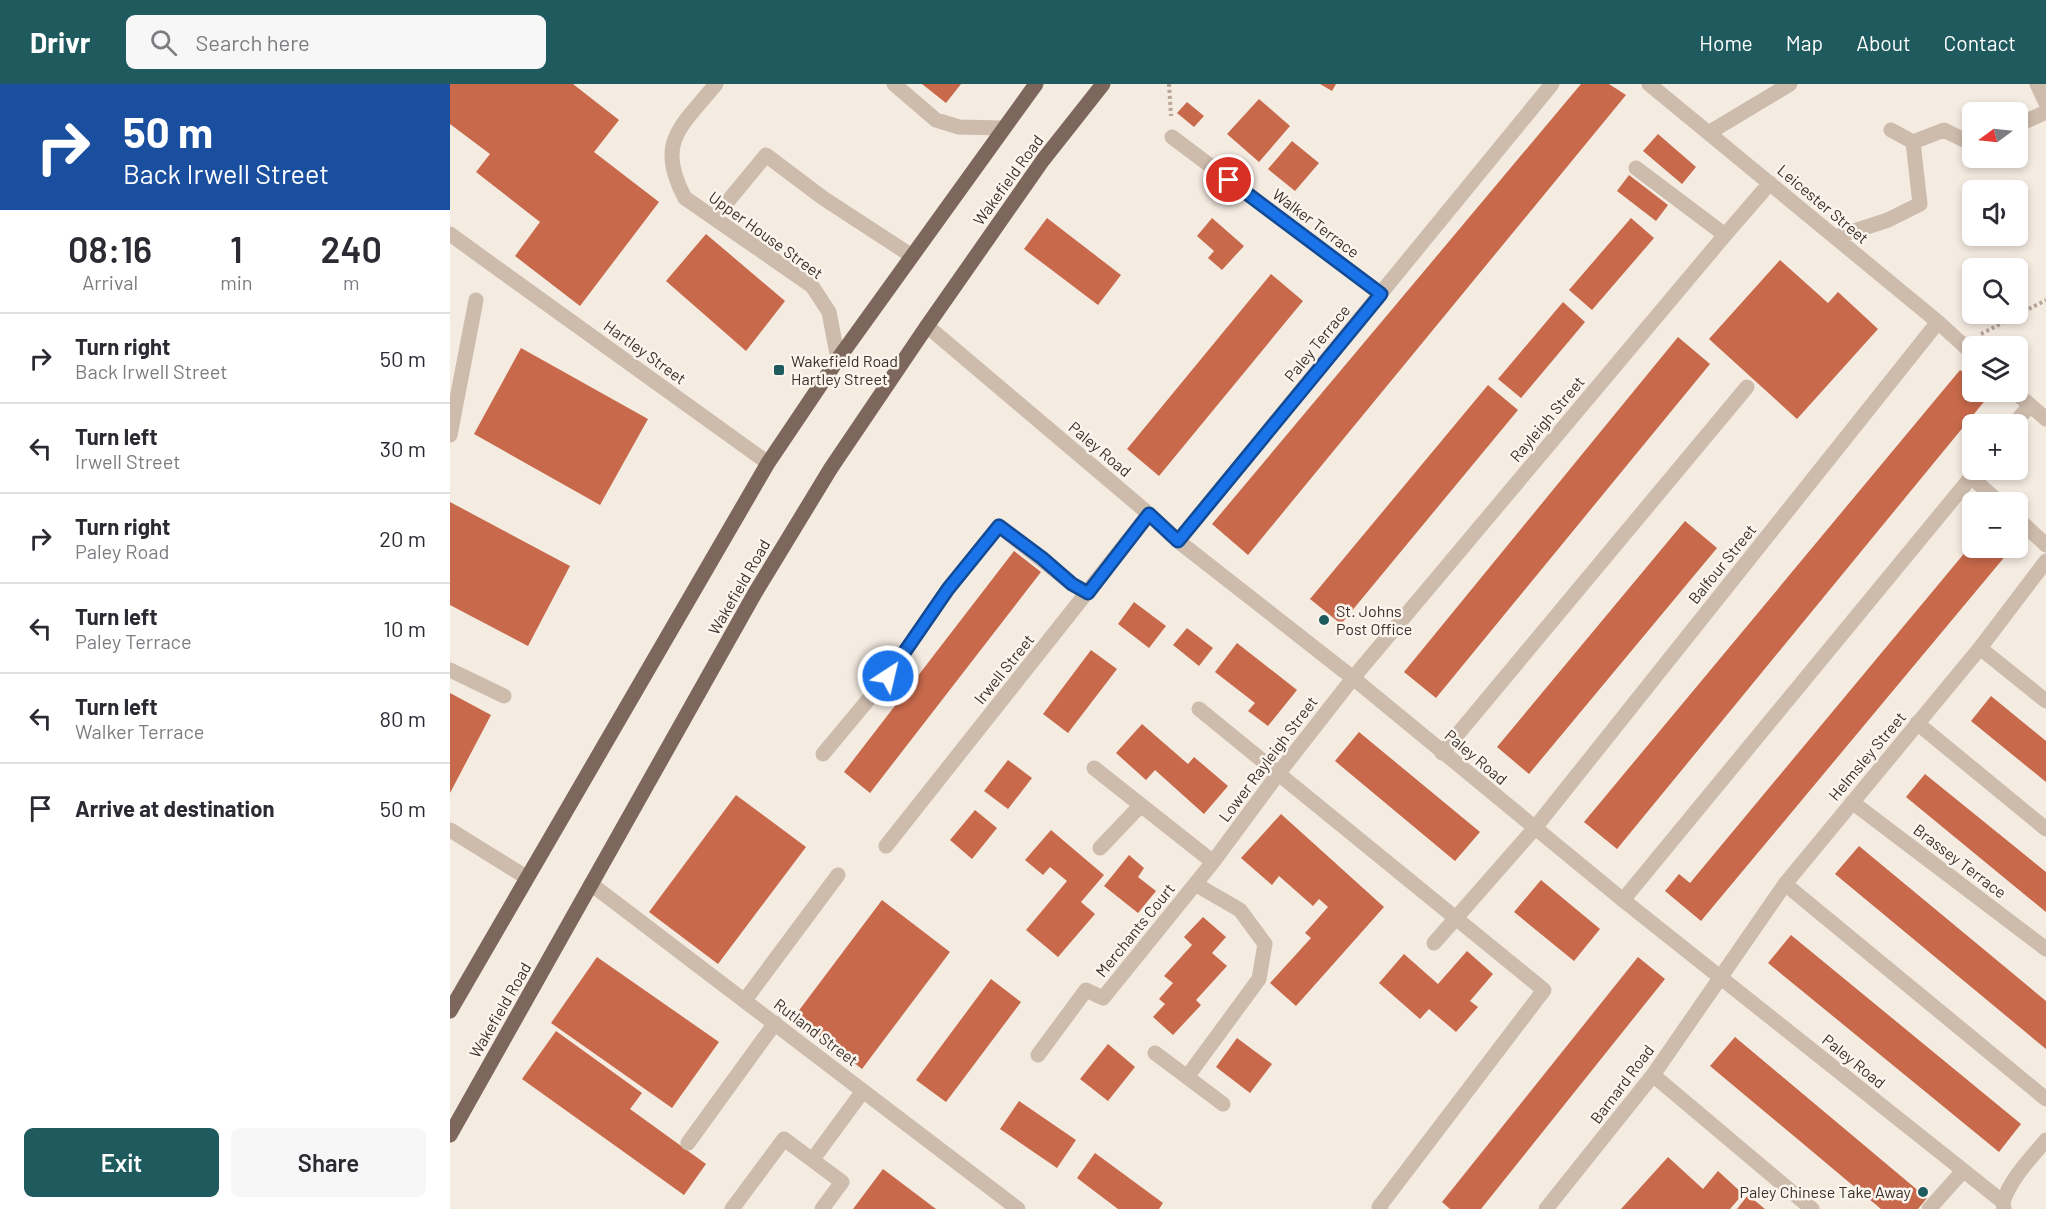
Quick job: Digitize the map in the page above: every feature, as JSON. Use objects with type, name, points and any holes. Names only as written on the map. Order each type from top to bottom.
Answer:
[{"type":"main road","name":"Wakefield Road","points":[[450,1011],[768,463],[837,359],[1036,84]]},
{"type":"main road","name":"Wakefield Road","points":[[450,1135],[761,584],[831,468],[1043,160],[1103,84]]},
{"type":"street","name":"Upper House Street","points":[[716,84],[679,128],[670,152],[675,179],[685,198],[812,286],[829,312],[837,359]]},
{"type":"street","points":[[894,84],[936,120],[960,127],[1003,128]]},
{"type":"street","name":"Paley Terrace","points":[[1178,541],[1552,84]]},
{"type":"street","name":"Leicester Street","points":[[1649,84],[1710,132],[1962,344]]},
{"type":"street","points":[[1710,132],[1790,84]]},
{"type":"street","points":[[2037,84],[2046,103]]},
{"type":"street","points":[[2028,120],[2046,112]]},
{"type":"street","points":[[1891,130],[1913,142],[1944,130],[1962,139]]},
{"type":"street","name":"Walker Terrace","points":[[1172,137],[1381,294]]},
{"type":"street","points":[[1836,237],[1888,220],[1920,204],[1913,142]]},
{"type":"street","points":[[714,218],[766,155],[823,198],[912,256]]},
{"type":"street","points":[[1636,168],[1725,235]]},
{"type":"street","name":"Rayleigh Street","points":[[1353,678],[1770,183]]},
{"type":"street","name":"Hartley Street","points":[[450,234],[768,463]]},
{"type":"street","points":[[450,435],[476,300]]},
{"type":"street","name":"Balfour Street","points":[[1434,943],[1534,829],[1938,322]]},
{"type":"street","name":"Paley Road","points":[[927,326],[1178,541],[1353,678],[1534,829],[2004,1206]]},
{"type":"street","points":[[1442,753],[1747,387]]},
{"type":"street","points":[[2027,402],[2046,419]]},
{"type":"street","points":[[2022,414],[2030,405]]},
{"type":"street","points":[[1623,900],[1968,480]]},
{"type":"street","points":[[1980,480],[1990,492]]},
{"type":"street","name":"Irwell Street","points":[[886,846],[1149,514]]},
{"type":"street","points":[[823,754],[888,676],[948,589],[999,526],[1072,584],[1088,593]]},
{"type":"street","points":[[2028,528],[2046,545]]},
{"type":"street","name":"Helmsley Street","points":[[1720,976],[1785,884],[1980,648],[2046,561]]},
{"type":"street","points":[[1980,648],[2046,701]]},
{"type":"street","points":[[450,670],[504,696]]},
{"type":"street","name":"Lower Rayleigh Street","points":[[1213,862],[1353,678]]},
{"type":"street","points":[[1199,709],[1544,990],[1380,1208]]},
{"type":"street","points":[[1917,723],[2046,829]]},
{"type":"street","points":[[1094,768],[1213,862]]},
{"type":"street","name":"Brassey Terrace","points":[[1852,802],[2046,949]]},
{"type":"street","points":[[1100,848],[1141,805]]},
{"type":"street","points":[[450,830],[526,877]]},
{"type":"street","name":"Merchants Court","points":[[1038,1054],[1086,990],[1103,998],[1213,862]]},
{"type":"street","points":[[745,1000],[838,876]]},
{"type":"street","name":"Rutland Street","points":[[591,884],[1018,1209]]},
{"type":"street","points":[[1187,1077],[1259,979],[1265,944],[1240,910],[1195,884]]},
{"type":"street","points":[[1785,884],[2046,1099]]},
{"type":"street","name":"Barnard Road","points":[[1546,1209],[1653,1075],[1720,976]]},
{"type":"street","points":[[688,1143],[775,1023]]},
{"type":"street","points":[[1155,1053],[1223,1104]]},
{"type":"street","points":[[1653,1075],[1812,1209]]},
{"type":"street","points":[[813,1159],[863,1091]]},
{"type":"street","points":[[732,1209],[784,1139],[842,1182],[822,1209]]},
{"type":"street","points":[[2004,1206],[2007,1191],[2046,1140]]},
{"type":"street","points":[[1929,1209],[1963,1171]]},
{"type":"path","points":[[1168,84],[1172,137]]},
{"type":"path","points":[[1988,336],[2046,300]]},
{"type":"building","points":[[450,84],[573,84],[619,120],[594,152],[659,202],[580,306],[515,256],[540,222],[476,172],[490,154],[450,124]]},
{"type":"building","points":[[922,84],[961,84],[946,103]]},
{"type":"building","points":[[1320,84],[1336,84],[1332,91]]},
{"type":"building","points":[[1581,84],[1609,84],[1626,95],[1248,555],[1212,524]]},
{"type":"building","points":[[1259,99],[1290,126],[1259,162],[1227,134]]},
{"type":"building","points":[[1187,102],[1204,116],[1194,127],[1177,113]]},
{"type":"building","points":[[1658,134],[1696,167],[1682,184],[1643,151]]},
{"type":"building","points":[[1292,141],[1319,163],[1295,191],[1268,169]]},
{"type":"building","points":[[1629,175],[1668,205],[1656,221],[1617,191]]},
{"type":"building","points":[[1047,218],[1121,275],[1098,305],[1024,249]]},
{"type":"building","points":[[1212,218],[1244,246],[1222,270],[1208,258],[1214,251],[1197,236]]},
{"type":"building","points":[[1631,218],[1654,238],[1592,310],[1569,290]]},
{"type":"building","points":[[706,234],[785,301],[746,351],[666,281]]},
{"type":"building","points":[[1780,260],[1828,303],[1838,292],[1878,329],[1797,419],[1709,339]]},
{"type":"building","points":[[1271,274],[1303,301],[1159,476],[1127,449]]},
{"type":"building","points":[[1563,302],[1585,322],[1521,398],[1498,379]]},
{"type":"building","points":[[1678,337],[1710,364],[1436,698],[1404,672]]},
{"type":"building","points":[[521,348],[648,419],[600,505],[474,434]]},
{"type":"building","points":[[1960,370],[1962,371],[1962,402],[1984,402],[1974,414],[1962,414],[1962,429],[1617,849],[1584,822]]},
{"type":"building","points":[[1488,385],[1518,410],[1341,624],[1310,599]]},
{"type":"building","points":[[450,502],[570,566],[528,646],[450,605]]},
{"type":"building","points":[[1685,521],[1717,548],[1529,774],[1497,747]]},
{"type":"building","points":[[1014,551],[1041,572],[870,793],[844,772]]},
{"type":"building","points":[[1962,556],[1962,558],[2004,558],[1701,921],[1665,891],[1679,874],[1690,883]]},
{"type":"building","points":[[1134,602],[1166,626],[1149,648],[1118,624]]},
{"type":"building","points":[[1187,628],[1213,648],[1199,666],[1173,645]]},
{"type":"building","points":[[1237,643],[1297,690],[1268,726],[1248,711],[1255,703],[1215,672]]},
{"type":"building","points":[[1091,650],[1117,669],[1068,733],[1043,714]]},
{"type":"building","points":[[450,693],[491,715],[450,793]]},
{"type":"building","points":[[1991,696],[2046,741],[2046,782],[1971,721]]},
{"type":"building","points":[[1142,724],[1188,764],[1194,757],[1228,786],[1204,814],[1155,770],[1146,780],[1116,753]]},
{"type":"building","points":[[1359,732],[1480,832],[1455,861],[1335,761]]},
{"type":"building","points":[[1008,760],[1032,778],[1008,809],[984,791]]},
{"type":"building","points":[[1925,774],[2046,872],[2046,912],[1906,797]]},
{"type":"building","points":[[736,795],[806,847],[718,964],[649,912]]},
{"type":"building","points":[[975,810],[997,828],[972,859],[950,840]]},
{"type":"building","points":[[1281,814],[1384,907],[1296,1006],[1270,983],[1311,938],[1305,933],[1328,907],[1319,899],[1313,906],[1279,876],[1272,885],[1241,858]]},
{"type":"building","points":[[1051,830],[1104,875],[1081,902],[1095,914],[1058,957],[1026,930],[1067,881],[1050,867],[1043,875],[1025,860]]},
{"type":"building","points":[[1859,846],[2046,1001],[2046,1049],[1835,874]]},
{"type":"building","points":[[1129,855],[1144,868],[1138,877],[1156,891],[1138,913],[1104,886]]},
{"type":"building","points":[[1541,880],[1600,929],[1574,961],[1514,912]]},
{"type":"building","points":[[882,900],[950,952],[862,1069],[794,1017]]},
{"type":"building","points":[[1203,917],[1226,937],[1212,953],[1227,966],[1196,1000],[1201,1005],[1173,1035],[1153,1017],[1165,1004],[1159,999],[1173,983],[1164,976],[1192,945],[1184,937]]},
{"type":"building","points":[[1791,935],[2021,1124],[1999,1152],[1768,963]]},
{"type":"building","points":[[1467,951],[1493,974],[1470,1001],[1478,1007],[1456,1032],[1429,1009],[1420,1019],[1379,983],[1404,954],[1438,984]]},
{"type":"building","points":[[597,957],[719,1042],[672,1108],[551,1023]]},
{"type":"building","points":[[1638,957],[1665,979],[1481,1209],[1450,1209],[1442,1202]]},
{"type":"building","points":[[991,979],[1021,1002],[946,1102],[916,1080]]},
{"type":"building","points":[[556,1031],[642,1093],[630,1109],[706,1164],[684,1195],[522,1079]]},
{"type":"building","points":[[1735,1037],[1927,1198],[1918,1209],[1881,1209],[1710,1066]]},
{"type":"building","points":[[1237,1038],[1272,1064],[1250,1093],[1216,1067]]},
{"type":"building","points":[[1108,1044],[1135,1067],[1108,1101],[1080,1079]]},
{"type":"building","points":[[1019,1101],[1076,1140],[1057,1168],[1000,1129]]},
{"type":"building","points":[[1095,1153],[1163,1203],[1159,1209],[1118,1209],[1077,1178]]},
{"type":"building","points":[[1668,1157],[1703,1189],[1718,1171],[1743,1194],[1730,1209],[1621,1209]]},
{"type":"building","points":[[883,1169],[936,1209],[853,1209]]},
{"type":"building","points":[[1748,1195],[1765,1209],[1737,1209]]},
{"type":"place","name":"Wakefield Road Hartley Street","points":[[779,370]]},
{"type":"place","name":"St. Johns Post Office","points":[[1324,620]]},
{"type":"place","name":"Paley Chinese Take Away","points":[[1923,1192]]},
{"type":"route","points":[[888,676],[948,589],[999,526],[1072,584],[1088,593],[1149,514],[1178,541],[1381,294],[1229,180]]}]
